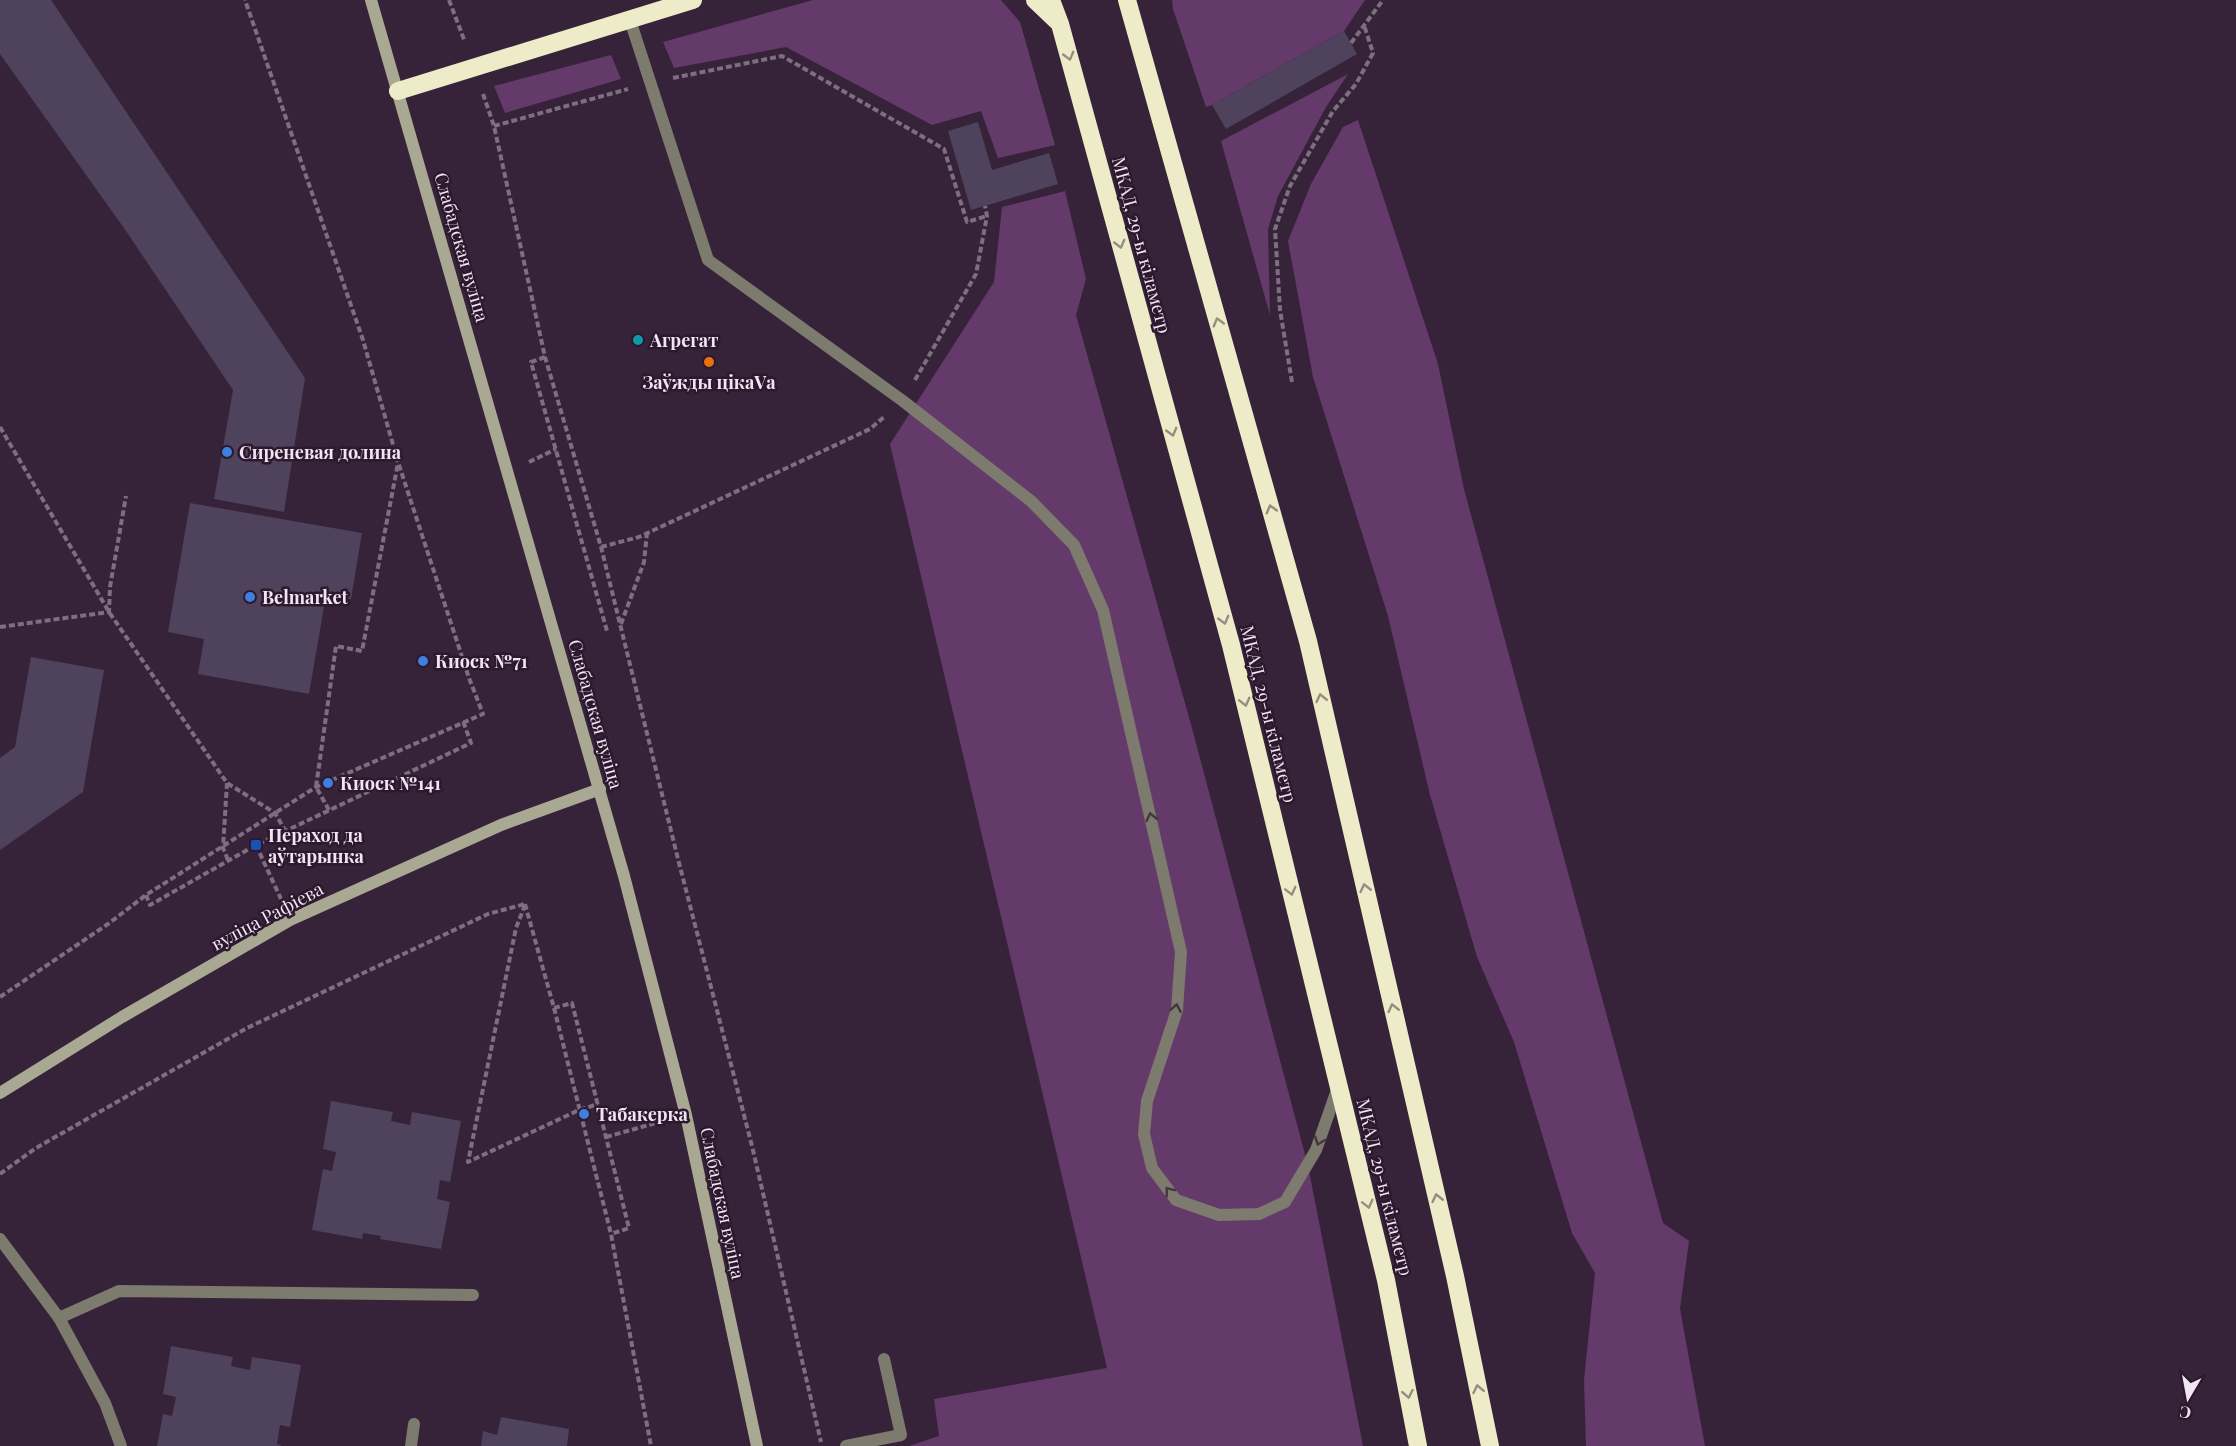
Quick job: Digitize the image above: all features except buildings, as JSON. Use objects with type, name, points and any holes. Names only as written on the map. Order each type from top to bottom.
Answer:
[{"type":"highway","points":[[399,91],[693,0]]},
{"type":"highway","points":[[1035,0],[1060,24]]},
{"type":"highway","name":"МКАД, 29-ы кіламетр","points":[[1051,0],[1060,24],[1231,645],[1386,1280],[1418,1446]]},
{"type":"highway","points":[[1127,0],[1308,641],[1453,1264],[1490,1446]]},
{"type":"highway","points":[[1138,39],[1141,0]]},
{"type":"main road","name":"Слабадская вуліца","points":[[371,0],[600,789],[686,1115],[757,1446]]},
{"type":"main road","name":"вуліца Рафіева","points":[[0,1093],[122,1017],[290,921],[501,825],[600,789]]},
{"type":"lane","points":[[630,20],[708,260],[903,401],[1031,501],[1074,545],[1103,610],[1181,952],[1177,1010],[1147,1101],[1144,1134],[1152,1168],[1176,1200],[1219,1215],[1258,1214],[1285,1202],[1308,1166],[1339,1086]]},
{"type":"lane","points":[[0,1239],[59,1318],[105,1403],[121,1446]]},
{"type":"lane","points":[[59,1318],[119,1291],[473,1295]]},
{"type":"lane","points":[[846,1446],[901,1435],[884,1359]]},
{"type":"lane","points":[[411,1446],[414,1425]]},
{"type":"path","points":[[0,998],[146,895],[316,787],[483,714],[468,678],[398,462],[363,340],[245,0]]},
{"type":"path","points":[[449,0],[494,126],[545,357],[601,547],[752,1146],[822,1446]]},
{"type":"path","points":[[1351,43],[1383,0]]},
{"type":"path","points":[[1292,382],[1280,310],[1275,229],[1290,186],[1333,111],[1356,84],[1373,53],[1364,25]]},
{"type":"path","points":[[494,126],[650,82],[782,56],[944,149],[967,222],[987,216]]},
{"type":"path","points":[[601,547],[647,533],[870,429],[903,401],[976,274],[987,216],[985,206]]},
{"type":"path","points":[[545,357],[531,362],[607,631]]},
{"type":"path","points":[[0,427],[110,612],[227,783],[275,813],[286,832]]},
{"type":"path","points":[[329,810],[316,787],[336,646],[362,651],[398,462]]},
{"type":"path","points":[[110,612],[110,587],[126,496]]},
{"type":"path","points":[[621,626],[644,562],[647,533]]},
{"type":"path","points":[[0,627],[110,612]]},
{"type":"path","points":[[146,895],[150,905],[256,845],[471,743],[463,721]]},
{"type":"path","points":[[227,783],[223,848],[228,860]]},
{"type":"path","points":[[256,845],[290,921]]},
{"type":"path","points":[[525,904],[554,1008],[611,1234],[651,1446]]},
{"type":"path","points":[[525,904],[516,928],[468,1162],[579,1110],[598,1104]]},
{"type":"path","points":[[0,1174],[36,1148],[247,1028],[488,914],[525,904]]},
{"type":"path","points":[[554,1008],[572,1003],[598,1104],[629,1228],[611,1234]]},
{"type":"path","points":[[606,1137],[686,1115]]},
{"type":"shaded area","points":[[813,0],[1001,0],[1020,22],[1055,145],[998,158],[981,111],[932,125],[786,47],[674,68],[663,42]]},
{"type":"shaded area","points":[[1172,0],[1365,0],[1344,31],[1206,107]]},
{"type":"shaded area","points":[[611,55],[621,79],[505,113],[494,86]]},
{"type":"shaded area","points":[[1348,74],[1326,107],[1278,196],[1268,229],[1270,315],[1221,141]]},
{"type":"shaded area","points":[[1358,120],[1438,364],[1464,489],[1663,1223],[1689,1241],[1680,1309],[1705,1446],[1586,1446],[1584,1380],[1595,1273],[1572,1233],[1514,1042],[1477,957],[1430,795],[1388,616],[1313,377],[1288,241],[1311,184],[1343,127]]},
{"type":"shaded area","points":[[1065,191],[1086,279],[1076,315],[1192,728],[1308,1166],[1363,1446],[909,1446],[939,1436],[934,1399],[1107,1368],[890,444],[994,282],[1002,207]]},
{"type":"place","name":"Агрегат","points":[[638,340]]},
{"type":"place","name":"Заўжды цікаVа","points":[[709,362]]},
{"type":"place","name":"Сиреневая долина","points":[[227,452]]},
{"type":"place","name":"Belmarket","points":[[250,597]]},
{"type":"place","name":"Киоск №71","points":[[423,661]]},
{"type":"place","name":"Киоск №141","points":[[328,783]]},
{"type":"place","name":"Пераход да аўтарынка","points":[[256,845]]},
{"type":"place","name":"Табакерка","points":[[584,1114]]}]
